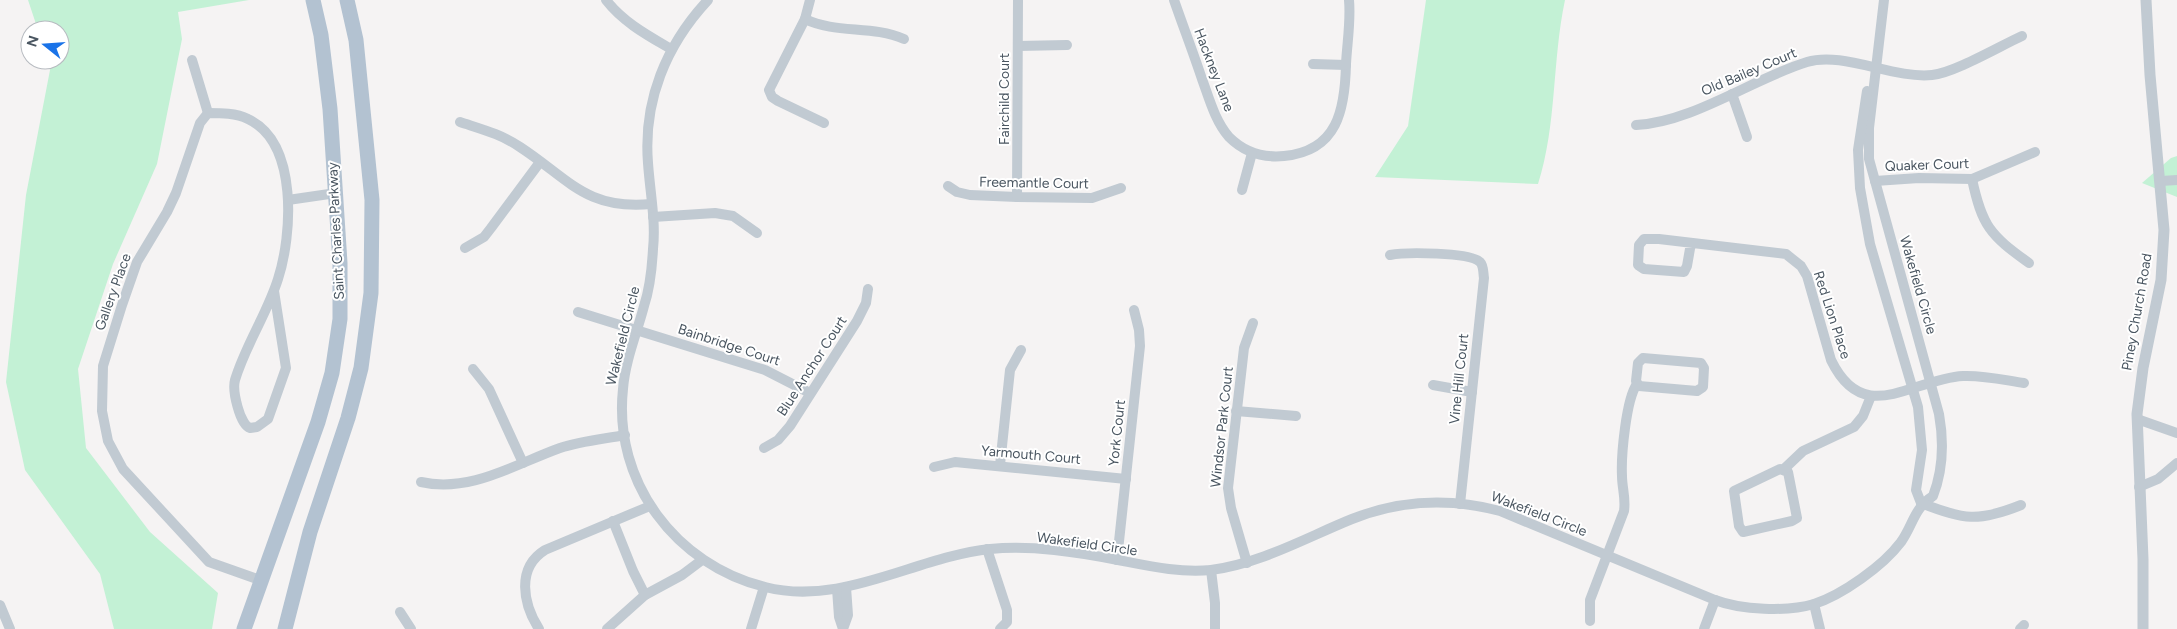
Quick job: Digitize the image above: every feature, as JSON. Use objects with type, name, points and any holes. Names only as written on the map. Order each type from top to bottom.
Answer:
[{"type":"main road","name":"Saint Charles Parkway","points":[[244,629],[318,422],[332,372],[340,311],[340,263],[326,66],[314,0]]},
{"type":"main road","points":[[285,629],[310,532],[350,409],[361,368],[371,293],[372,200],[356,40],[347,0]]},
{"type":"street","points":[[606,0],[630,23],[671,49]]},
{"type":"street","name":"Wakefield Circle","points":[[708,0],[688,23],[671,49],[657,83],[648,125],[647,157],[654,242],[650,278],[623,388],[625,434],[631,466],[650,506],[672,534],[702,560],[725,572],[764,587],[802,590],[842,588],[987,550],[1043,549],[1171,570],[1211,570],[1247,562],[1354,518],[1382,509],[1422,503],[1460,504],[1500,511],[1726,604],[1758,608],[1814,604],[1858,580],[1888,556],[1902,541],[1921,504],[1933,496],[1942,462],[1942,429],[1932,384],[1874,181],[1868,143],[1884,0]]},
{"type":"street","points":[[810,0],[805,19],[770,86],[770,94],[778,101],[824,123]]},
{"type":"street","name":"Fairchild Court","points":[[1017,197],[1018,0]]},
{"type":"street","points":[[1242,190],[1252,153],[1285,156],[1308,150],[1323,141],[1336,124],[1343,106],[1346,89],[1349,0]]},
{"type":"street","name":"Piney Church Road","points":[[2143,629],[2137,419],[2142,368],[2161,280],[2164,230],[2150,75],[2146,0]]},
{"type":"street","name":"Hackney Lane","points":[[1176,1],[1217,117],[1228,136],[1252,153]]},
{"type":"street","points":[[805,19],[826,28],[884,32],[904,39]]},
{"type":"street","name":"Old Bailey Court","points":[[1636,126],[1670,119],[1809,62],[1834,61],[1876,67],[1904,74],[1933,75],[1951,69],[2022,36]]},
{"type":"street","points":[[1018,46],[1067,45]]},
{"type":"street","points":[[192,60],[208,113],[241,116],[253,122],[264,131],[274,146],[280,160],[288,200],[287,238],[282,266],[274,291],[234,383],[242,421],[250,428],[257,428],[268,419],[286,368],[274,291]]},
{"type":"street","points":[[1313,64],[1346,65]]},
{"type":"street","name":"Wakefield Circle","points":[[1876,67],[1869,82],[1860,126],[1858,150],[1860,188],[1875,262],[1914,390],[1922,436],[1922,464],[1916,490],[1921,504]]},
{"type":"street","points":[[1732,94],[1747,137]]},
{"type":"street","name":"Gallery Place","points":[[208,113],[200,123],[167,212],[137,262],[103,366],[100,392],[102,411],[107,435],[123,469],[209,562],[260,580]]},
{"type":"street","points":[[460,122],[504,138],[580,191],[597,200],[621,205],[651,204]]},
{"type":"street","name":"Quaker Court","points":[[1874,181],[1919,178],[1972,178],[2035,152]]},
{"type":"street","points":[[465,248],[484,237],[540,162]]},
{"type":"street","points":[[1972,178],[1977,204],[1986,226],[2029,263]]},
{"type":"street","points":[[2161,181],[2177,180]]},
{"type":"street","name":"Freemantle Court","points":[[948,186],[957,192],[970,195],[1092,198],[1120,188]]},
{"type":"street","points":[[288,200],[336,194]]},
{"type":"street","points":[[653,218],[715,212],[733,216],[757,233]]},
{"type":"street","name":"Red Lion Place","points":[[1691,244],[1684,272],[1644,269],[1638,265],[1639,245],[1644,239],[1779,252],[1794,259],[1807,276],[1831,360],[1837,372],[1851,387],[1871,396]]},
{"type":"street","name":"Vine Hill Court","points":[[1390,255],[1412,252],[1476,259],[1482,266],[1484,278],[1460,504]]},
{"type":"street","name":"Blue Anchor Court","points":[[764,448],[784,434],[860,316],[866,302],[868,289]]},
{"type":"street","name":"York Court","points":[[1117,560],[1140,346],[1139,330],[1134,310]]},
{"type":"street","name":"Bainbridge Court","points":[[578,312],[765,370],[810,393]]},
{"type":"street","name":"Windsor Park Court","points":[[1247,562],[1229,500],[1229,472],[1244,348],[1253,323]]},
{"type":"street","points":[[1000,465],[1009,377],[1012,362],[1020,350]]},
{"type":"street","points":[[1590,621],[1590,600],[1626,502],[1622,476],[1628,409],[1633,390],[1637,384],[1638,363],[1642,359],[1698,362],[1704,366],[1703,387],[1697,391],[1642,387],[1637,384]]},
{"type":"street","points":[[473,369],[489,389],[523,463]]},
{"type":"street","points":[[1784,469],[1788,475],[1797,518],[1792,522],[1743,532],[1740,526],[1734,491],[1780,469],[1784,469],[1803,451],[1854,427],[1863,416],[1871,396],[1888,396],[1963,376],[2024,383]]},
{"type":"street","points":[[1433,385],[1472,392]]},
{"type":"street","points":[[1236,411],[1296,416]]},
{"type":"street","points":[[2137,419],[2177,433]]},
{"type":"street","points":[[421,482],[437,486],[500,474],[570,445],[625,434]]},
{"type":"street","name":"Yarmouth Court","points":[[934,467],[955,462],[1126,479]]},
{"type":"street","points":[[2139,487],[2158,480],[2177,463]]},
{"type":"street","points":[[1921,504],[1957,516],[1978,518],[2021,505]]},
{"type":"street","points":[[539,629],[526,600],[524,588],[530,564],[545,550],[650,506]]},
{"type":"street","points":[[613,521],[645,595]]},
{"type":"street","points":[[987,550],[1007,610],[1007,622],[1000,629]]},
{"type":"street","points":[[607,629],[645,595],[682,575],[702,560]]},
{"type":"street","points":[[1211,570],[1215,603],[1215,629]]},
{"type":"street","points":[[751,629],[764,587]]},
{"type":"street","points":[[842,588],[839,617],[843,629]]},
{"type":"street","points":[[1704,629],[1715,600]]},
{"type":"street","points":[[1814,604],[1820,629]]},
{"type":"street","points":[[0,606],[10,629]]},
{"type":"street","points":[[400,612],[411,629]]},
{"type":"green space","points":[[28,0],[249,0],[178,12],[182,39],[157,164],[113,264],[78,369],[86,448],[150,532],[218,593],[212,629],[114,629],[100,574],[25,470],[6,382],[26,195],[50,70],[70,70],[70,20],[35,20]]},
{"type":"green space","points":[[1426,0],[1565,0],[1548,139],[1538,184],[1375,177],[1408,126]]},
{"type":"green space","points":[[2177,156],[2177,197],[2142,183],[2171,158]]}]
